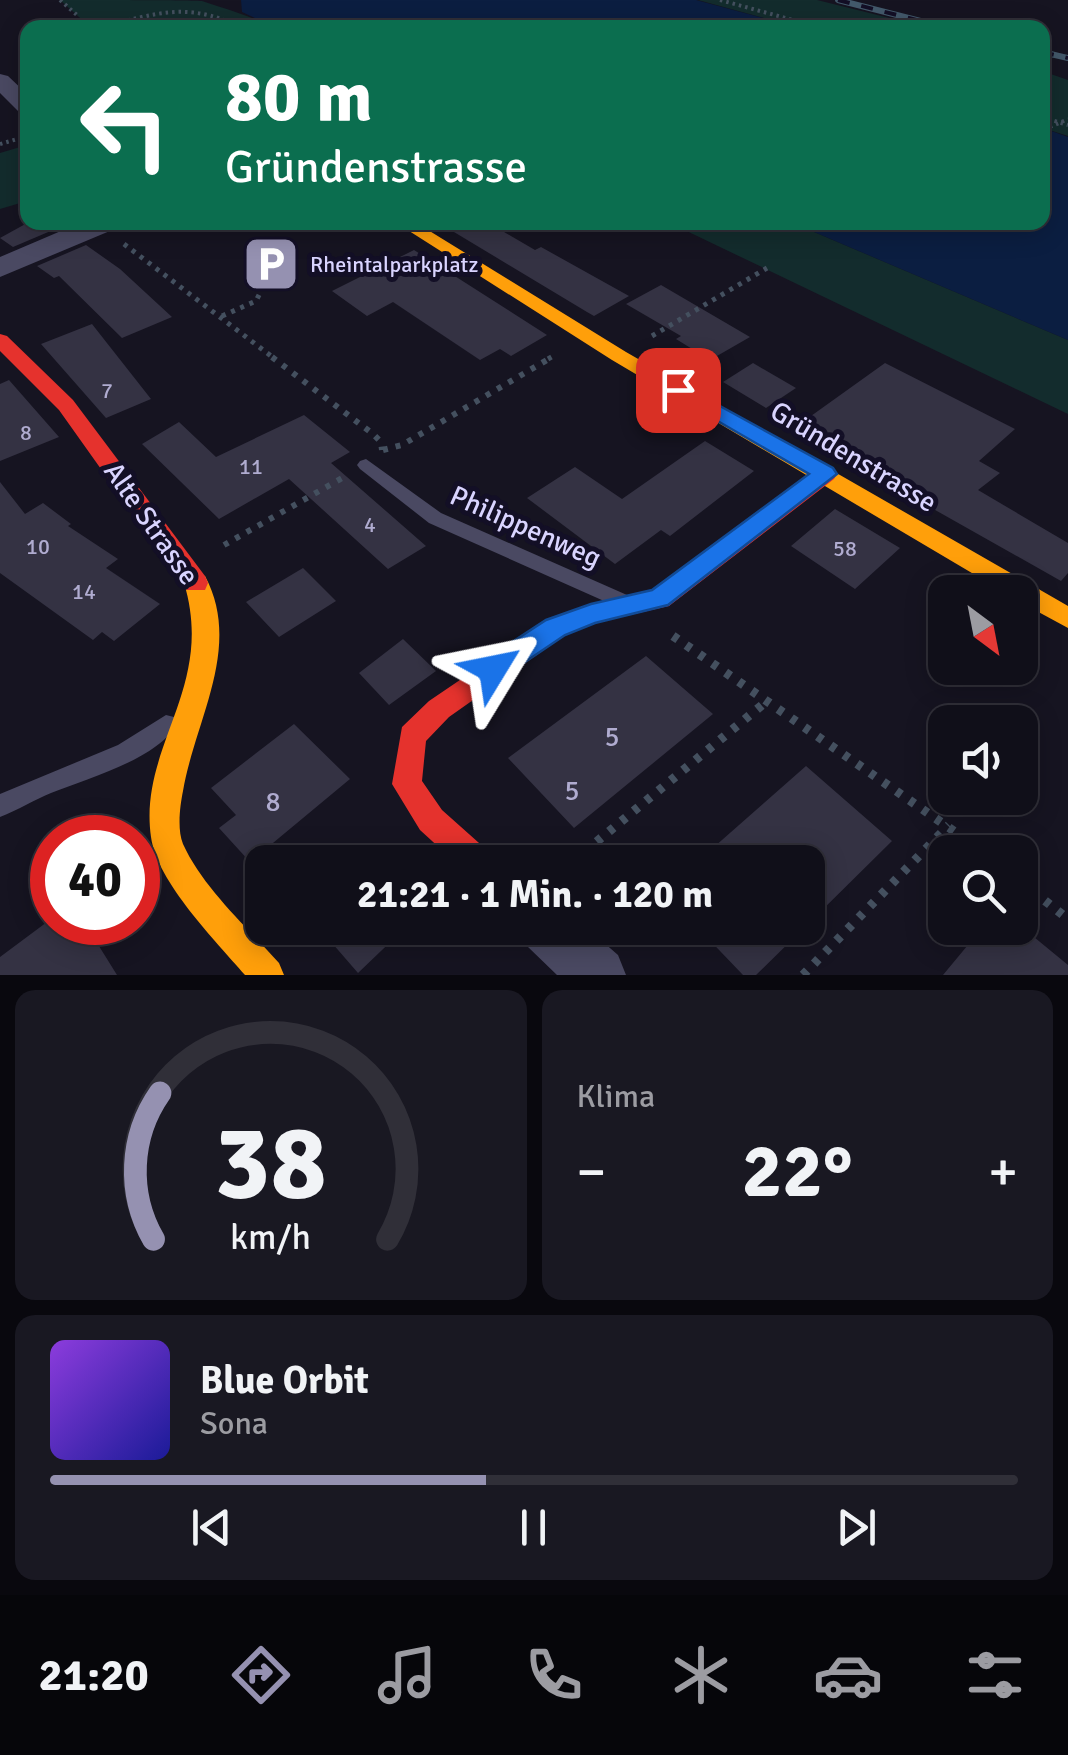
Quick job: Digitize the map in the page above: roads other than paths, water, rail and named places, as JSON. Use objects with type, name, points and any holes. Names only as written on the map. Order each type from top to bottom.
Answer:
[{"type":"street","points":[[0,268],[89,230]]},
{"type":"street","name":"Gründenstrasse","points":[[416,230],[619,356],[1068,618]]},
{"type":"street","name":"Alte Strasse","points":[[0,340],[66,406],[190,570],[206,603],[210,638],[168,797],[166,841],[200,897],[267,975]]},
{"type":"street","points":[[458,845],[432,820],[407,784],[412,736],[439,709],[556,628],[591,614],[660,598],[826,474]]},
{"type":"street","points":[[565,945],[598,975]]},
{"type":"lane","name":"Philippenweg","points":[[366,465],[435,518],[610,593],[630,607]]},
{"type":"lane","points":[[0,806],[19,795],[110,763],[149,738],[200,687]]},
{"type":"water","points":[[241,0],[696,0],[770,20],[259,20],[242,12]]},
{"type":"water","points":[[1050,131],[1068,137],[1068,340],[809,230],[1050,230]]},
{"type":"railway","points":[[838,0],[917,20]]},
{"type":"railway","points":[[1050,54],[1068,58]]},
{"type":"place","name":"Rheintalparkplatz","points":[[271,264]]}]
